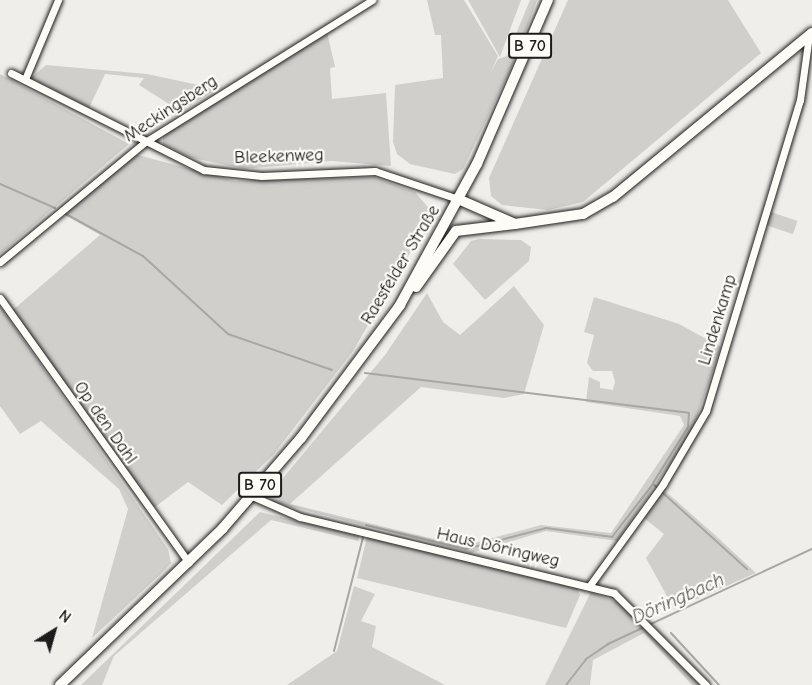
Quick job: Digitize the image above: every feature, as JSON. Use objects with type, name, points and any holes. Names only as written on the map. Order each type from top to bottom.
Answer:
[{"type":"main road","name":"B 70","points":[[459,199],[548,0]]},
{"type":"main road","name":"Raesfelder Straße","points":[[60,685],[189,563],[252,496],[400,305],[459,199],[515,224],[563,220],[598,207],[811,34]]},
{"type":"main road","points":[[400,305],[456,231],[515,224]]},
{"type":"street","points":[[25,79],[58,0]]},
{"type":"street","name":"Meckingsberg","points":[[0,262],[145,142],[372,0]]},
{"type":"street","name":"Lindenkamp","points":[[590,585],[663,484],[706,411],[800,100],[811,34]]},
{"type":"street","name":"Bleekenweg","points":[[11,73],[145,142],[218,173],[375,171],[459,199]]},
{"type":"street","name":"Op den Dahl","points":[[0,298],[189,563]]},
{"type":"street","name":"Haus Döringweg","points":[[252,496],[300,517],[590,585],[624,599],[706,685]]},
{"type":"shaded area","points":[[427,0],[464,0],[498,56],[491,72],[498,59],[507,56],[530,0],[537,0],[519,51],[463,169],[455,174],[410,164],[397,154],[393,142],[395,85],[443,78],[441,35],[435,35]]},
{"type":"shaded area","points":[[468,0],[521,0],[500,57]]},
{"type":"shaded area","points":[[568,0],[728,0],[761,53],[583,202],[548,210],[502,205],[491,196],[489,178]]},
{"type":"shaded area","points":[[327,32],[335,67],[330,68],[332,99],[386,93],[391,166],[332,161],[244,169],[189,157],[163,144],[163,135]]},
{"type":"shaded area","points":[[46,65],[147,74],[217,89],[180,111],[139,85],[144,78],[105,74],[89,108],[31,78]]},
{"type":"shaded area","points":[[0,74],[129,144],[0,254]]},
{"type":"shaded area","points":[[134,154],[235,181],[374,177],[415,192],[433,213],[353,351],[274,454],[222,505],[188,482],[151,510],[13,310],[100,235],[63,214]]},
{"type":"shaded area","points":[[771,212],[797,221],[793,234],[766,225]]},
{"type":"shaded area","points":[[479,239],[521,240],[531,247],[529,261],[485,300],[453,264],[471,241]]},
{"type":"shaded area","points":[[514,286],[544,325],[524,394],[504,398],[421,387],[290,504],[463,546],[541,525],[611,533],[684,425],[680,416],[586,402],[589,377],[600,382],[600,388],[613,390],[615,382],[612,371],[593,371],[587,363],[594,335],[584,332],[594,297],[679,324],[721,347],[692,431],[617,541],[546,531],[471,553],[273,502],[269,495],[385,355],[427,293],[443,322],[460,335]]},
{"type":"shaded area","points":[[0,306],[168,549],[171,563],[92,638],[128,509],[119,489],[41,421],[20,434],[0,406]]},
{"type":"shaded area","points":[[664,490],[756,573],[674,609],[646,558],[664,534],[644,518]]},
{"type":"shaded area","points":[[260,512],[359,536],[358,541],[271,520],[114,656],[102,685],[81,685]]},
{"type":"shaded area","points":[[367,537],[577,588],[580,595],[566,628],[357,578]]},
{"type":"shaded area","points":[[354,586],[375,594],[361,621],[376,626],[372,647],[445,685],[287,685],[337,651]]},
{"type":"shaded area","points":[[591,592],[622,604],[700,685],[692,685],[644,633],[593,660],[590,685],[545,685]]},
{"type":"waterway","points":[[0,184],[55,208]]},
{"type":"waterway","points":[[64,213],[143,256],[228,334],[332,370]]},
{"type":"waterway","points":[[365,373],[689,413],[688,427],[653,483]]},
{"type":"waterway","points":[[366,525],[466,549],[546,528],[612,537],[653,484],[747,569]]},
{"type":"waterway","points":[[334,651],[363,537]]},
{"type":"waterway","name":"Döringbach","points":[[566,685],[586,659],[608,644],[812,549]]},
{"type":"waterway","points":[[671,633],[719,685]]}]
